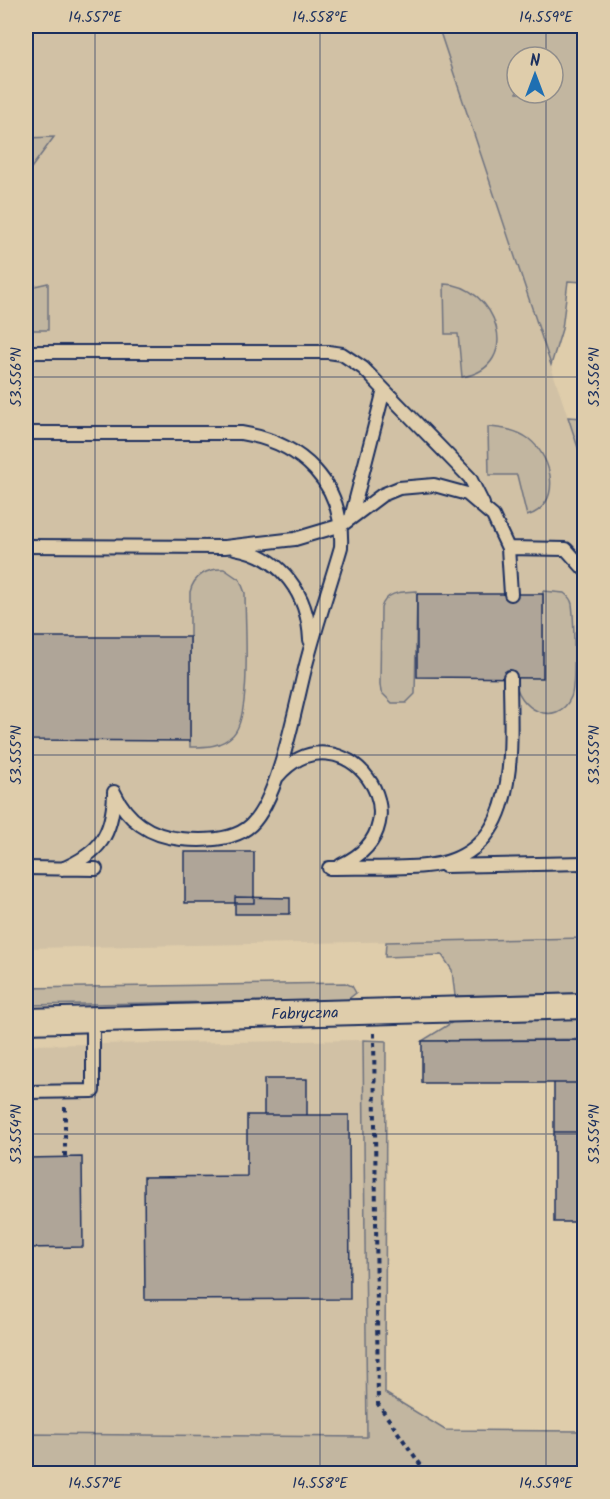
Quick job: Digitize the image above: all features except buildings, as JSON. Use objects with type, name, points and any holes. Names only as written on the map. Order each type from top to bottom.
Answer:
[{"type":"street","name":"Fabryczna","points":[[26,1021],[585,1006]]},
{"type":"lane","points":[[26,352],[328,352],[353,360],[470,478],[483,505],[493,516],[508,548],[511,594]]},
{"type":"lane","points":[[62,869],[79,862],[100,844],[112,822],[114,792],[120,806],[146,830],[165,837],[214,839],[227,836],[249,827],[264,808],[276,778],[307,659],[341,547],[384,390]]},
{"type":"lane","points":[[26,433],[241,433],[259,436],[279,442],[296,451],[310,464],[346,522]]},
{"type":"lane","points":[[26,546],[225,547],[295,539],[346,522],[382,495],[417,485],[452,488],[483,505]]},
{"type":"lane","points":[[225,547],[259,556],[287,576],[305,607],[310,633],[307,659]]},
{"type":"lane","points":[[508,548],[566,549],[585,569]]},
{"type":"lane","points":[[426,866],[466,853],[489,830],[504,805],[510,764],[510,677]]},
{"type":"lane","points":[[276,778],[296,760],[322,754],[348,759],[369,776],[380,801],[380,814],[375,834],[364,851],[354,860],[328,868],[585,863]]},
{"type":"lane","points":[[26,868],[96,869]]},
{"type":"lane","points":[[26,1092],[93,1091],[93,1018]]},
{"type":"path","points":[[371,1011],[375,1035],[378,1404],[427,1473]]},
{"type":"path","points":[[65,1091],[65,1158]]},
{"type":"shaded area","points":[[26,26],[438,26],[584,466],[584,938],[26,948]]},
{"type":"shaded area","points":[[438,26],[584,26],[584,282],[568,281],[562,329],[551,365]]},
{"type":"shaded area","points":[[54,137],[26,175],[26,138]]},
{"type":"shaded area","points":[[48,283],[48,330],[32,330],[32,345],[26,344],[26,288]]},
{"type":"shaded area","points":[[444,284],[462,288],[478,297],[489,311],[496,327],[498,343],[493,358],[481,370],[462,377],[458,334],[445,334]]},
{"type":"shaded area","points":[[568,417],[584,418],[584,466]]},
{"type":"shaded area","points":[[488,427],[520,433],[537,447],[544,458],[551,481],[550,492],[546,502],[527,516],[517,475],[489,475]]},
{"type":"shaded area","points":[[224,569],[240,580],[245,593],[246,668],[243,709],[239,725],[228,739],[213,746],[190,747],[190,592],[195,581],[202,574],[207,571]]},
{"type":"shaded area","points":[[417,591],[415,694],[406,703],[392,703],[381,692],[380,684],[381,608],[383,602],[391,595]]},
{"type":"shaded area","points":[[543,591],[564,593],[568,596],[572,604],[573,623],[574,666],[571,697],[565,707],[556,712],[547,713],[529,706],[522,699],[515,677],[543,677]]},
{"type":"shaded area","points":[[584,938],[584,993],[455,996],[452,970],[442,955],[385,957],[386,942]]},
{"type":"shaded area","points":[[345,983],[352,986],[356,993],[347,1000],[26,1005],[26,988]]},
{"type":"shaded area","points":[[584,1018],[584,1039],[422,1041],[456,1020]]},
{"type":"shaded area","points":[[363,1040],[367,1437],[26,1434],[26,1045]]},
{"type":"shaded area","points":[[363,1040],[386,1041],[385,1393],[445,1430],[584,1431],[584,1473],[26,1473],[26,1434],[367,1437]]}]
